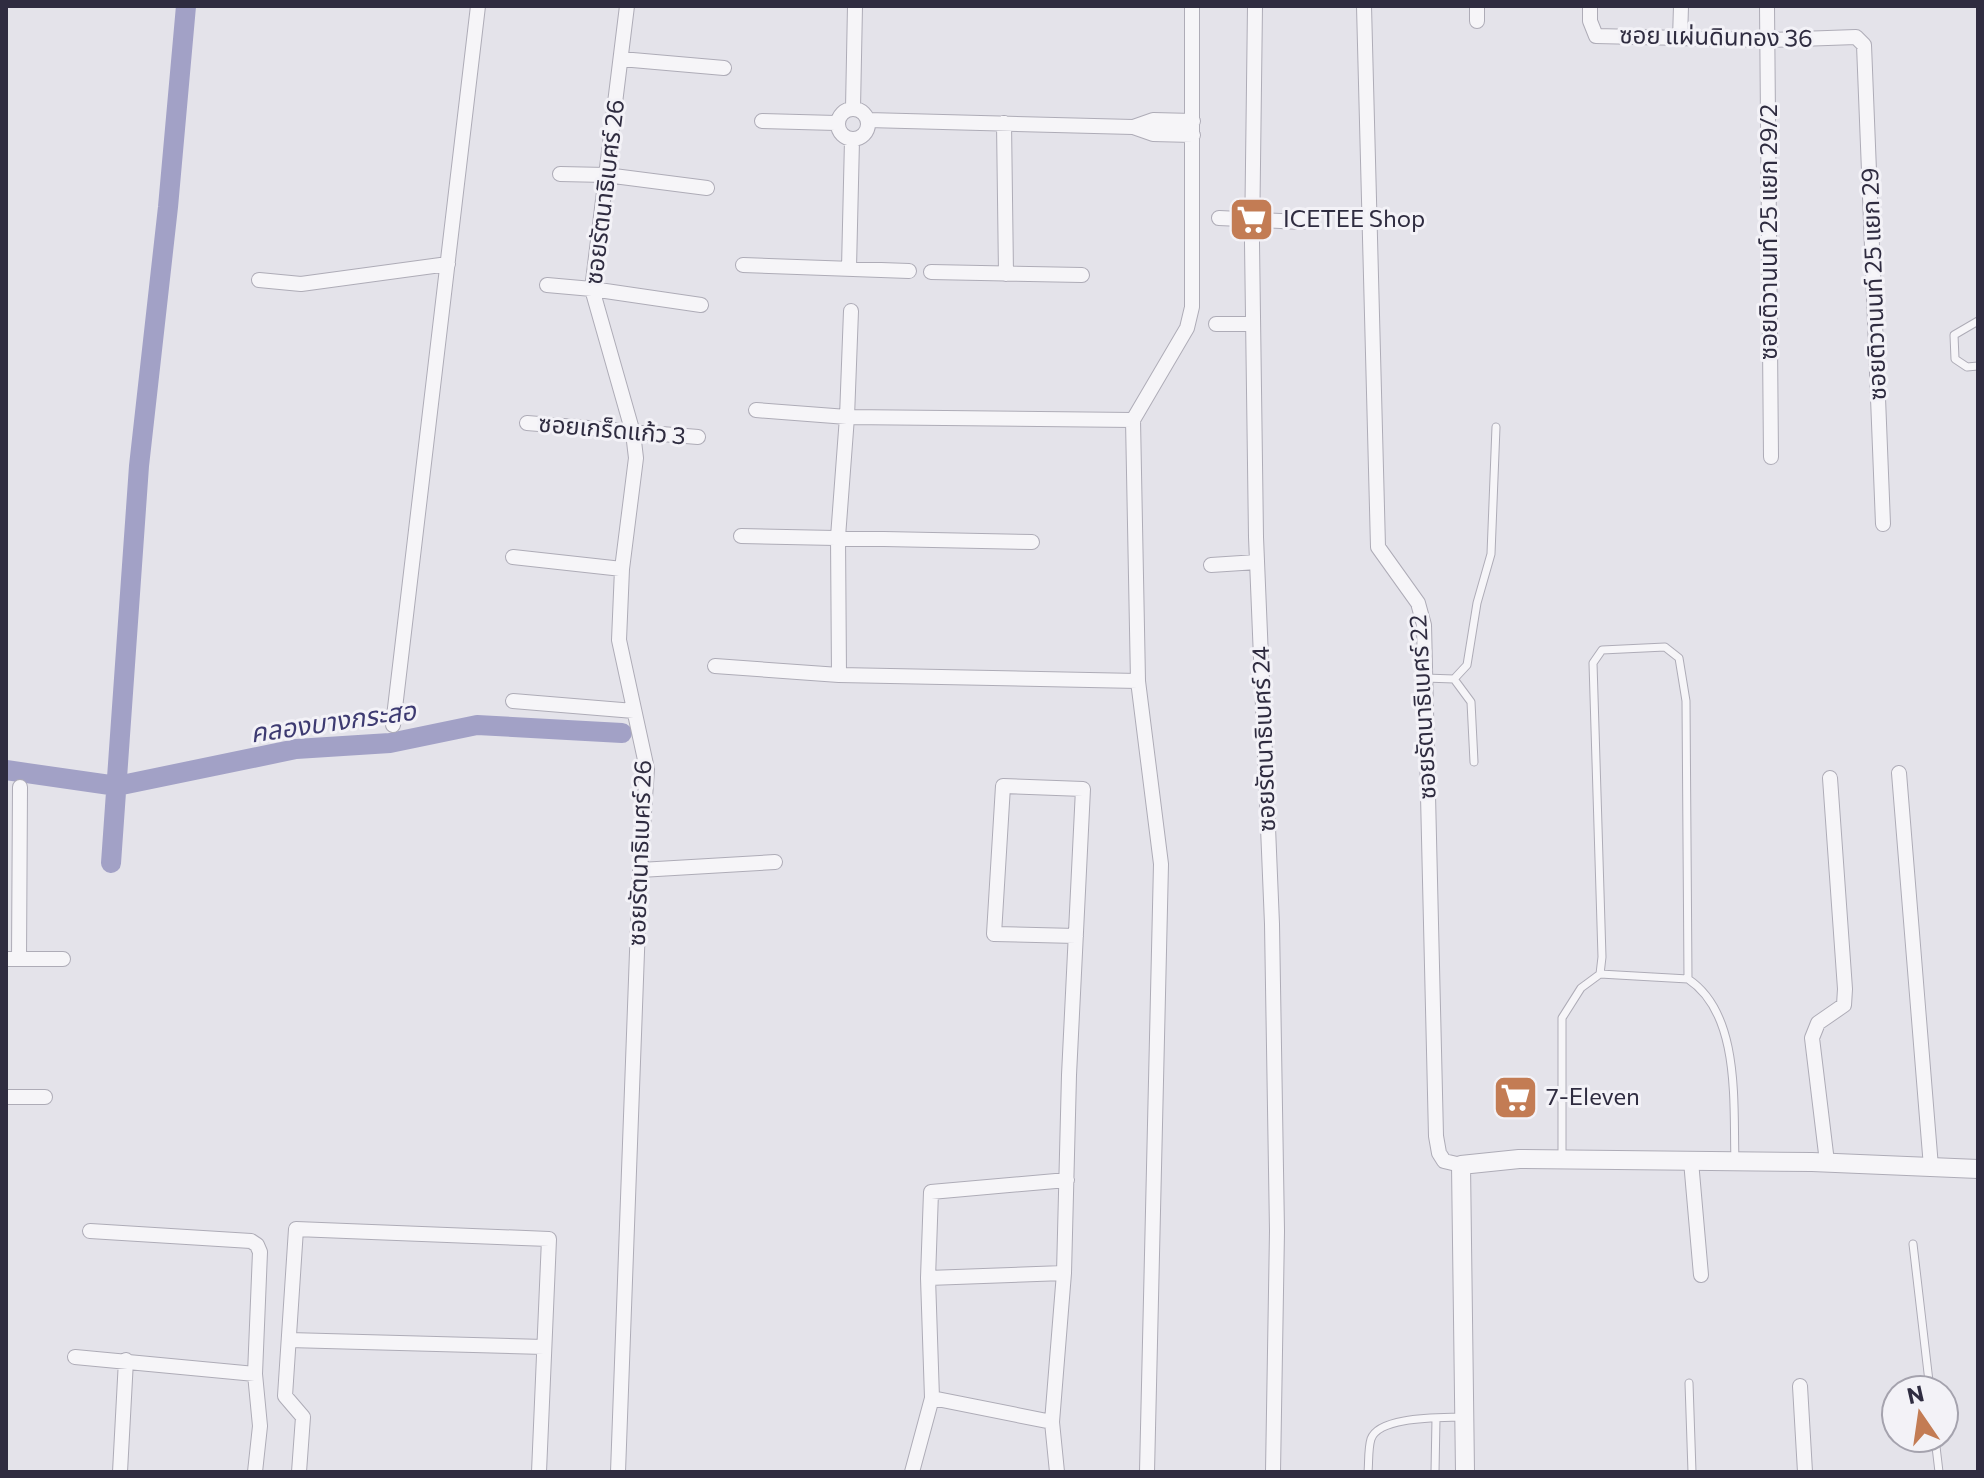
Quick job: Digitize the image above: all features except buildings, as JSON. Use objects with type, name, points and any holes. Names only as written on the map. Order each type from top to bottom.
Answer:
[{"type":"street","points":[[393,725],[478,6]]},
{"type":"street","name":"ซอยรัตนาธิเบศร์ 26","points":[[618,1472],[640,870],[647,769],[619,640],[622,569],[636,458],[633,433],[592,289],[627,6]]},
{"type":"street","points":[[853,108],[855,6]]},
{"type":"street","points":[[1147,1472],[1161,864],[1138,681],[1133,420],[1187,328],[1192,307],[1192,6]]},
{"type":"street","name":"ซอยรัตนาธิเบศร์ 24","points":[[1255,6],[1253,324],[1257,562],[1272,939],[1277,1231],[1273,1472]]},
{"type":"street","name":"ซอยรัตนาธิเบศร์ 22","points":[[1364,6],[1378,547],[1422,612],[1436,1136],[1444,1161],[1461,1165]]},
{"type":"street","name":"ซอย แผ่นดินทอง 36","points":[[1590,6],[1590,21],[1596,36],[1768,40],[1856,37],[1864,45]]},
{"type":"street","points":[[1680,39],[1681,6]]},
{"type":"street","name":"ซอยติวานนท์ 25 แยก 29/2","points":[[1767,6],[1771,457]]},
{"type":"street","name":"ซอยติวานนท์ 25 แยก 29","points":[[1864,45],[1883,524]]},
{"type":"street","points":[[621,59],[724,68]]},
{"type":"street","points":[[853,108],[862,111],[868,120],[865,134],[852,140],[841,135],[836,123],[841,112],[853,108]]},
{"type":"street","points":[[868,120],[1133,127],[1153,134],[1193,128]]},
{"type":"street","points":[[762,121],[836,123]]},
{"type":"street","points":[[1004,123],[1006,274]]},
{"type":"street","points":[[849,268],[852,140]]},
{"type":"street","points":[[560,174],[606,175],[707,188]]},
{"type":"street","points":[[1219,218],[1302,222]]},
{"type":"street","points":[[259,280],[301,284],[448,264]]},
{"type":"street","points":[[743,265],[909,271]]},
{"type":"street","points":[[931,272],[1082,275]]},
{"type":"street","points":[[547,285],[701,305]]},
{"type":"street","points":[[839,675],[838,537],[851,311]]},
{"type":"street","points":[[1216,324],[1253,324]]},
{"type":"street","points":[[756,410],[847,417],[1133,420]]},
{"type":"street","name":"ซอยเกร็ดแก้ว 3","points":[[527,423],[698,437]]},
{"type":"street","points":[[741,536],[1032,542]]},
{"type":"street","points":[[513,557],[622,569]]},
{"type":"street","points":[[1211,565],[1257,562]]},
{"type":"street","points":[[715,666],[839,675],[1138,681]]},
{"type":"street","points":[[513,701],[634,711]]},
{"type":"street","points":[[1899,773],[1931,1167]]},
{"type":"street","points":[[1827,1162],[1812,1038],[1818,1023],[1844,1005],[1845,989],[1830,778]]},
{"type":"street","points":[[1057,1472],[1052,1422],[1064,1273],[1083,789],[1003,786],[994,934],[1076,936]]},
{"type":"street","points":[[20,787],[13,959],[63,959]]},
{"type":"street","points":[[640,870],[775,862]]},
{"type":"street","points":[[6,1097],[45,1097]]},
{"type":"street","points":[[1465,1472],[1461,1165],[1519,1159],[1562,1159],[1827,1162],[1978,1169]]},
{"type":"street","points":[[1691,1161],[1701,1275]]},
{"type":"street","points":[[912,1472],[932,1398],[928,1278],[931,1192],[1067,1180]]},
{"type":"street","points":[[299,1472],[303,1417],[285,1396],[296,1229],[549,1239],[539,1472]]},
{"type":"street","points":[[90,1231],[251,1241],[257,1245],[260,1252],[255,1374],[260,1426],[255,1472]]},
{"type":"street","points":[[928,1278],[1064,1273]]},
{"type":"street","points":[[289,1340],[544,1347]]},
{"type":"street","points":[[75,1357],[255,1374]]},
{"type":"street","points":[[120,1472],[126,1360]]},
{"type":"street","points":[[1800,1386],[1805,1472]]},
{"type":"street","points":[[932,1398],[1052,1422]]},
{"type":"lane","points":[[1978,321],[1954,335],[1955,359],[1967,367],[1978,366]]},
{"type":"lane","points":[[1425,678],[1454,679],[1467,665],[1477,603],[1491,554],[1496,427]]},
{"type":"lane","points":[[1600,974],[1593,663],[1602,650],[1665,647],[1679,658],[1686,701],[1688,979]]},
{"type":"lane","points":[[1454,679],[1471,702],[1474,762]]},
{"type":"lane","points":[[1562,1159],[1562,1018],[1581,988],[1600,974],[1688,979],[1703,988],[1720,1020],[1731,1060],[1735,1161]]},
{"type":"lane","points":[[1913,1244],[1928,1374]]},
{"type":"lane","points":[[1689,1383],[1692,1472]]},
{"type":"lane","points":[[1368,1472],[1371,1438],[1381,1428],[1394,1423],[1464,1417]]},
{"type":"lane","points":[[1435,1472],[1436,1419]]},
{"type":"waterway","points":[[111,863],[139,466],[168,207],[186,6]]},
{"type":"waterway","name":"คลองบางกระสอ","points":[[6,770],[117,786],[296,749],[390,743],[477,725],[622,733]]},
{"type":"place","name":"ICETEE Shop","points":[[1252,219]]},
{"type":"place","name":"7-Eleven","points":[[1515,1097]]}]
